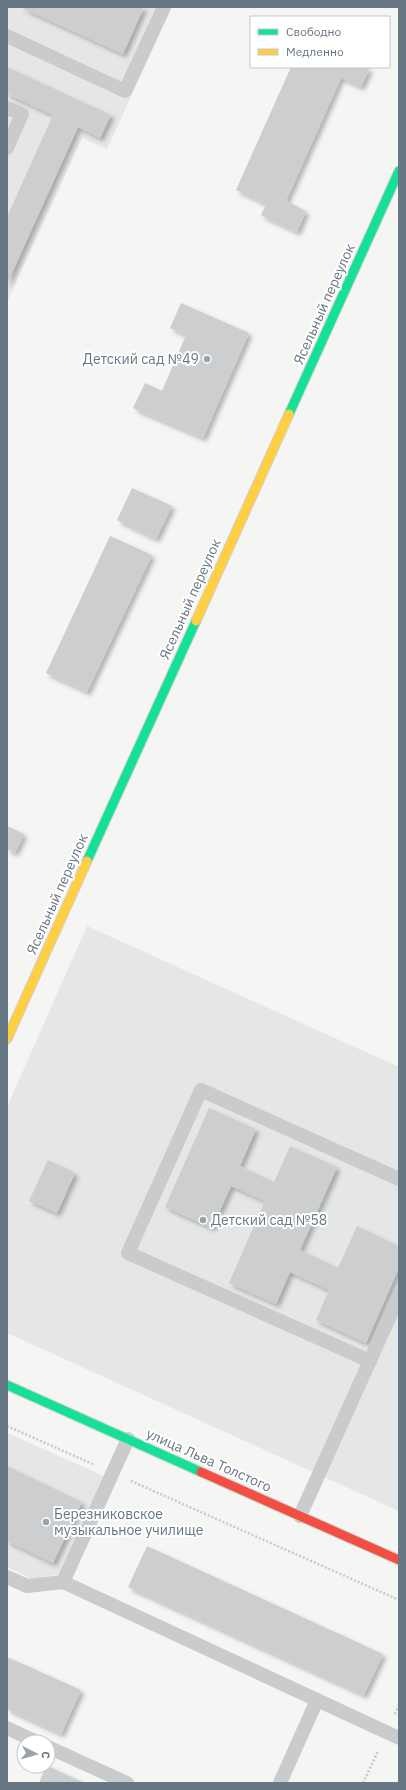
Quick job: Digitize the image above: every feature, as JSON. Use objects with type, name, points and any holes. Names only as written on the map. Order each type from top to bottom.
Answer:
[{"type":"street","name":"Ясельный переулок","points":[[7,1039],[399,171]]},
{"type":"street","name":"улица Льва Толстого","points":[[7,1385],[399,1560]]},
{"type":"lane","points":[[7,36],[125,91],[164,7]]},
{"type":"lane","points":[[7,108],[22,114],[7,148]]},
{"type":"lane","points":[[370,1361],[128,1253],[201,1090],[399,1179]]},
{"type":"lane","points":[[300,1516],[399,1296]]},
{"type":"lane","points":[[63,1582],[128,1439]]},
{"type":"lane","points":[[7,1577],[27,1586],[63,1582],[399,1738]]},
{"type":"lane","points":[[280,1783],[317,1700]]},
{"type":"lane","points":[[7,1728],[20,1734]]},
{"type":"lane","points":[[56,1751],[127,1783]]},
{"type":"path","points":[[7,1426],[399,1600]]},
{"type":"shaded area","points":[[7,7],[172,7],[107,149],[82,138],[7,302]]},
{"type":"shaded area","name":"Детский сад №58","points":[[87,926],[399,1067],[399,1511],[7,1333],[7,1107]]},
{"type":"shaded area","name":"Березниковское музыкальное училище","points":[[7,1433],[104,1476],[61,1574],[31,1579],[7,1567]]},
{"type":"building","points":[[20,7],[144,7],[123,54]]},
{"type":"building","points":[[7,67],[111,115],[100,138],[78,127],[7,284],[7,217],[53,115],[7,94]]},
{"type":"building","points":[[291,68],[370,68],[361,87],[341,78],[286,201],[306,211],[297,232],[261,215],[266,204],[236,190]]},
{"type":"building","name":"Детский сад №49","points":[[181,303],[249,333],[203,438],[133,408],[145,383],[162,391],[186,335],[170,328]]},
{"type":"building","points":[[132,488],[172,506],[156,539],[117,520]]},
{"type":"building","points":[[110,536],[152,555],[87,692],[46,673]]},
{"type":"building","points":[[7,826],[24,834],[15,853],[7,849]]},
{"type":"building","points":[[209,1108],[256,1129],[240,1166],[274,1182],[290,1146],[337,1167],[300,1250],[338,1268],[357,1226],[399,1246],[399,1268],[366,1343],[316,1320],[329,1290],[290,1272],[276,1304],[229,1283],[265,1201],[231,1186],[212,1228],[165,1207]]},
{"type":"building","points":[[48,1160],[75,1173],[57,1213],[29,1201]]},
{"type":"building","points":[[7,1466],[82,1502],[53,1563],[7,1541]]},
{"type":"building","points":[[147,1546],[383,1654],[364,1695],[128,1587]]},
{"type":"building","points":[[7,1657],[81,1690],[61,1734],[7,1709]]},
{"type":"building","points":[[56,1770],[85,1783],[39,1783],[43,1774],[56,1774]]},
{"type":"traffic: fast","points":[[289,414],[399,171]]},
{"type":"traffic: fast","points":[[87,861],[196,621]]},
{"type":"traffic: fast","points":[[7,1385],[201,1472]]},
{"type":"traffic: slow","points":[[196,621],[289,414]]},
{"type":"traffic: slow","points":[[7,1039],[87,861]]},
{"type":"traffic: jam","points":[[201,1472],[399,1560]]},
{"type":"place","name":"Детский сад №49","points":[[207,359]]},
{"type":"place","name":"Детский сад №58","points":[[203,1220]]},
{"type":"place","name":"Березниковское музыкальное училище","points":[[46,1522]]}]
